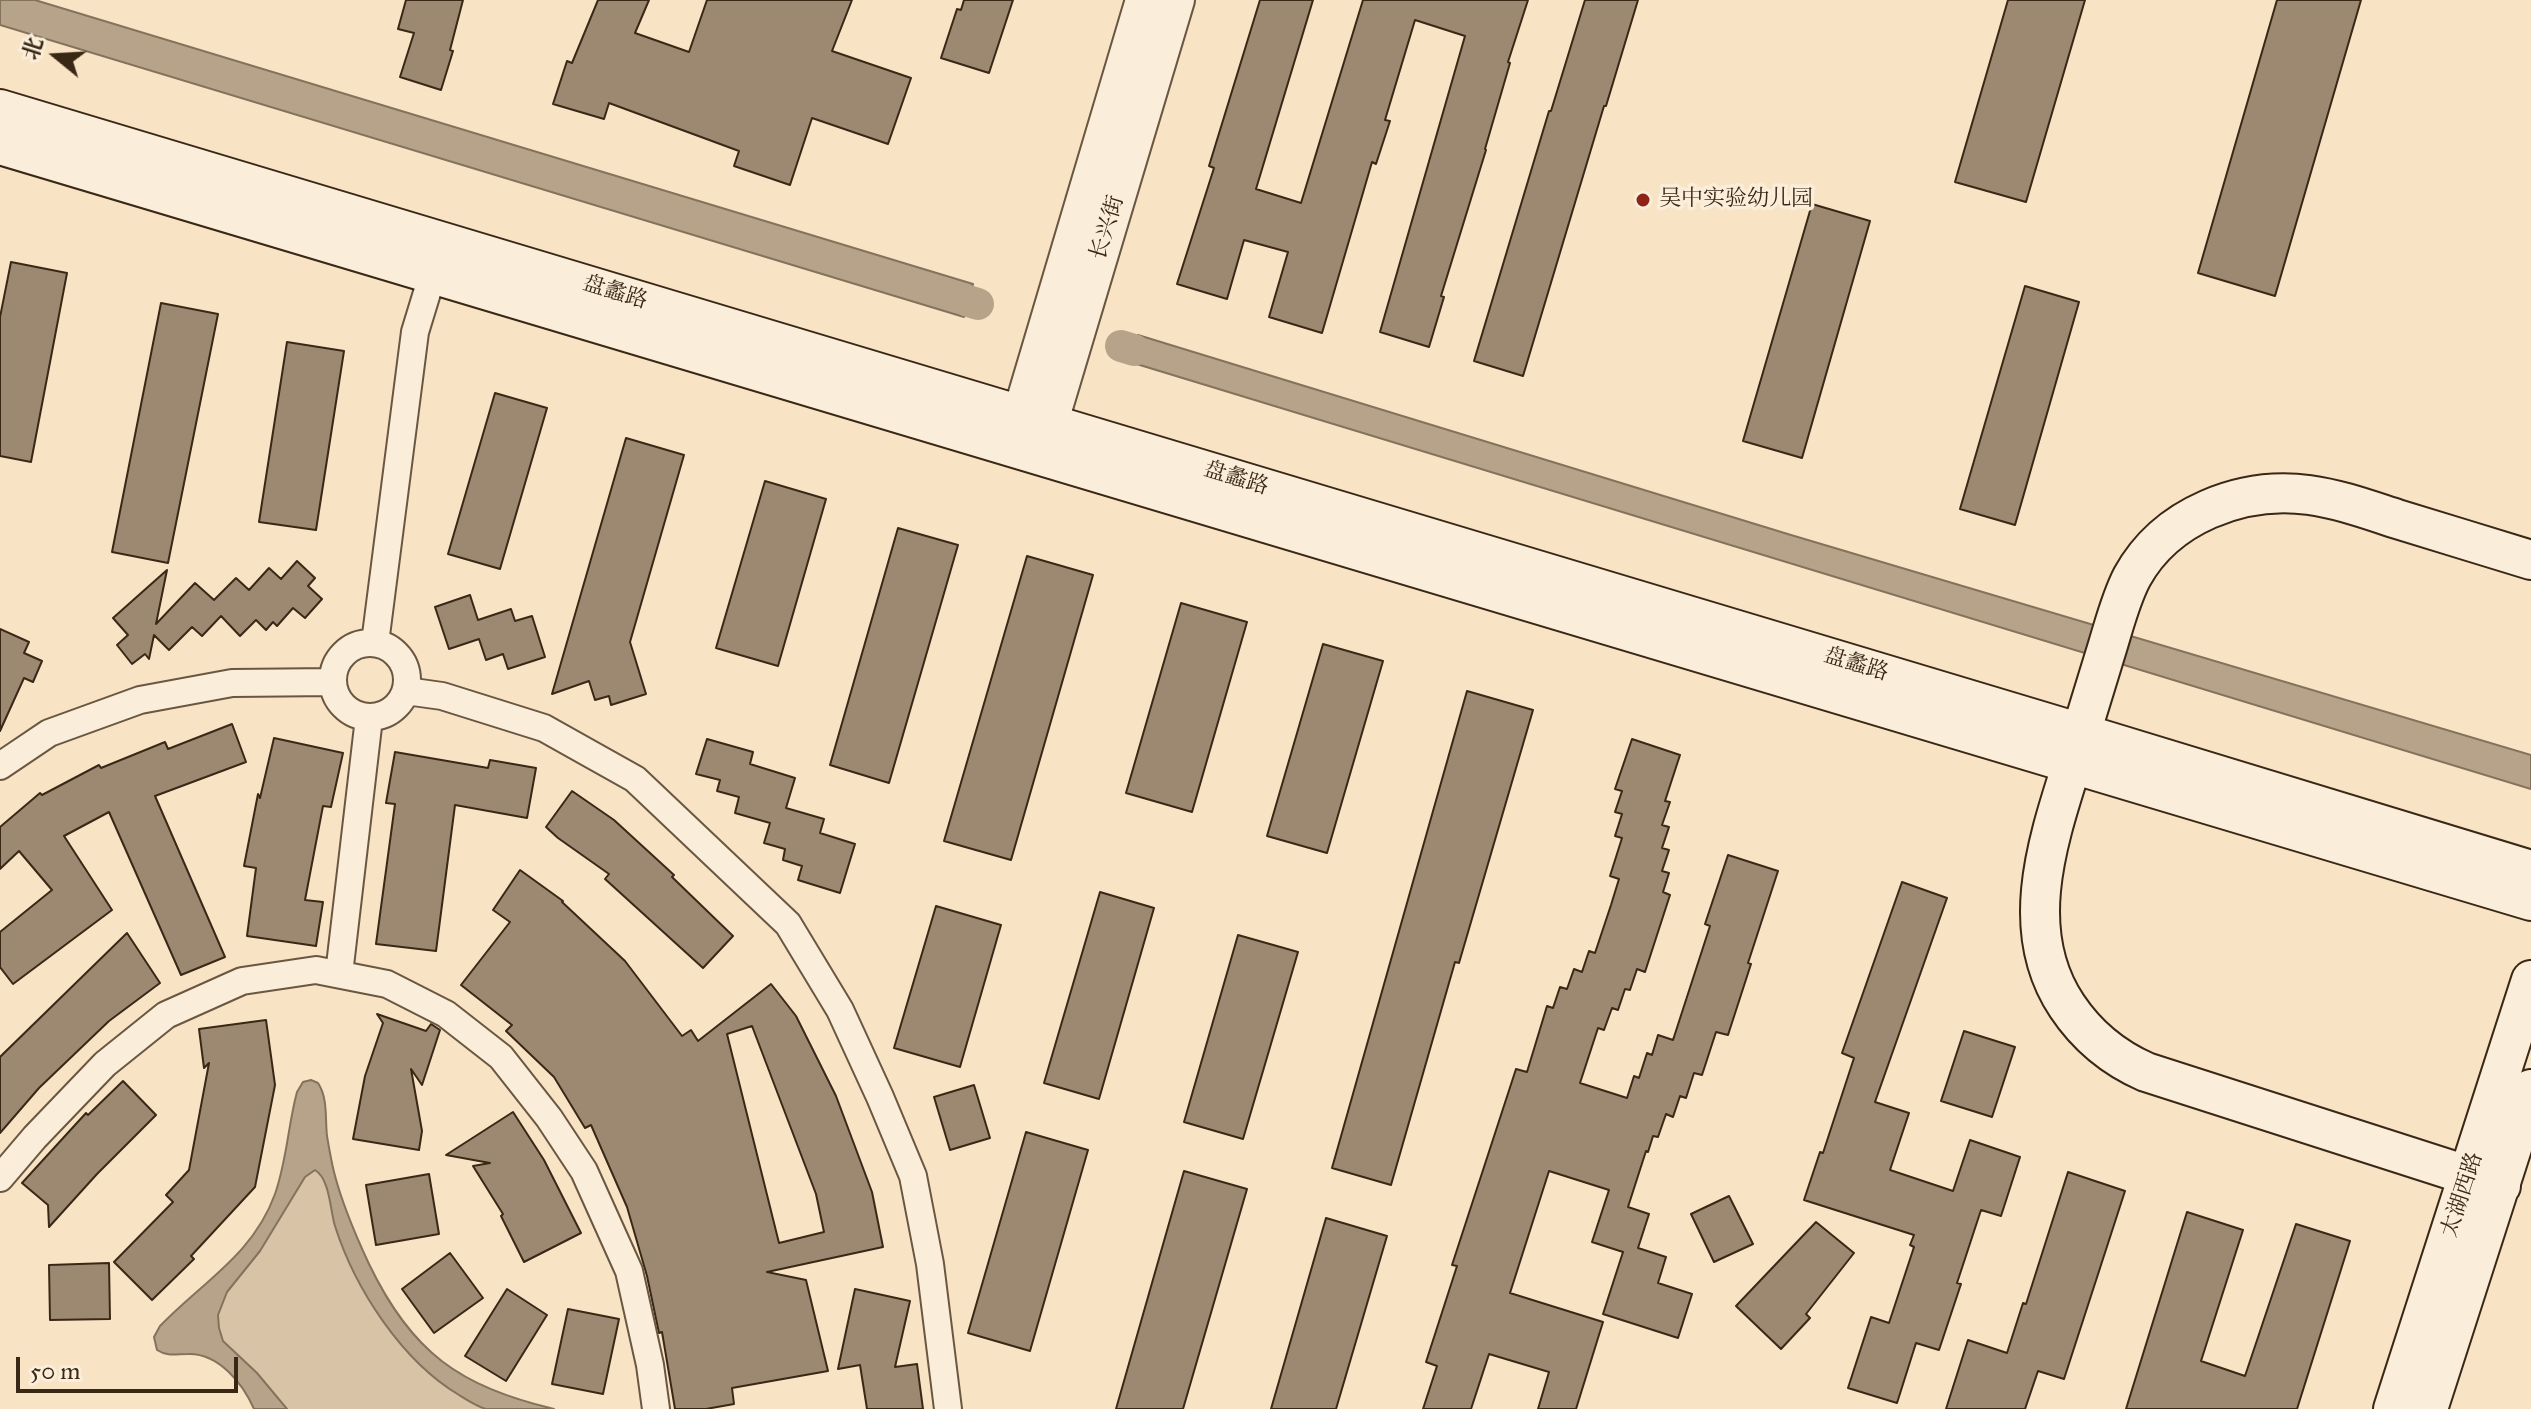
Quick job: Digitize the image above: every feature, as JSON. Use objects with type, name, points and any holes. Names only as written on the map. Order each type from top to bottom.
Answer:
[{"type":"main road","name":"盘蠡路","points":[[0,109],[438,258],[2467,866]]},
{"type":"main road","name":"盘蠡路","points":[[0,145],[438,258]]},
{"type":"main road","points":[[2485,1181],[2146,1072],[2119,1058],[2092,1037],[2073,1015],[2056,987],[2045,959],[2039,927],[2046,855],[2116,619],[2133,576],[2144,558],[2167,534],[2220,505],[2291,493],[2328,498],[2531,560]]},
{"type":"main road","points":[[2467,866],[2531,870]]},
{"type":"main road","points":[[2467,866],[2531,901]]},
{"type":"main road","name":"太湖西路","points":[[2428,1409],[2531,980]]},
{"type":"main road","name":"太湖西路","points":[[2393,1409],[2485,1181],[2531,1089]]},
{"type":"street","name":"长兴街","points":[[1030,435],[1143,0]]},
{"type":"street","name":"长兴街","points":[[1030,435],[1177,0]]},
{"type":"street","points":[[375,643],[415,332],[438,258]]},
{"type":"street","points":[[362,643],[375,643],[388,647],[398,655],[405,665],[408,678],[406,691],[392,711],[369,718],[358,716],[340,703],[333,682],[335,669],[350,649],[362,643]]},
{"type":"street","points":[[0,766],[49,733],[140,700],[232,683],[333,682]]},
{"type":"street","points":[[406,691],[442,696],[544,728],[635,779],[788,924],[840,1010],[913,1176],[930,1264],[948,1409]]},
{"type":"street","points":[[339,974],[369,718]]},
{"type":"street","points":[[0,1178],[105,1064],[166,1015],[242,981],[316,970],[387,984],[446,1014],[501,1057],[549,1118],[584,1171],[629,1271],[650,1365],[656,1409]]},
{"type":"shaded area","points":[[0,0],[35,0],[973,284],[964,317],[0,25]]},
{"type":"shaded area","points":[[1138,335],[1791,535],[2531,755],[2531,789],[1130,362]]},
{"type":"shaded area","points":[[311,1080],[318,1083],[323,1095],[332,1163],[349,1219],[385,1295],[403,1321],[421,1343],[465,1376],[491,1389],[554,1409],[483,1408],[438,1381],[418,1363],[383,1321],[355,1274],[335,1226],[327,1187],[315,1170],[305,1177],[260,1251],[227,1292],[218,1315],[223,1341],[257,1373],[287,1409],[254,1409],[236,1380],[210,1359],[157,1350],[154,1337],[160,1326],[240,1251],[265,1215],[279,1181],[297,1092],[303,1082]]},
{"type":"shaded area","points":[[315,1170],[324,1180],[335,1226],[424,1370],[486,1409],[287,1409],[257,1373],[223,1341],[218,1315],[227,1292],[260,1251],[305,1177]]},
{"type":"building","points":[[406,0],[463,0],[441,90],[400,77],[414,33],[398,29]]},
{"type":"building","points":[[598,0],[649,0],[635,33],[689,52],[707,0],[852,0],[832,51],[911,78],[888,144],[812,118],[790,185],[734,166],[739,151],[609,103],[604,119],[553,104],[567,61],[572,63]]},
{"type":"building","points":[[964,0],[1013,0],[989,73],[941,58],[957,9],[961,10]]},
{"type":"building","points":[[1260,0],[1313,0],[1256,189],[1301,203],[1363,0],[1528,0],[1441,296],[1444,297],[1429,347],[1380,332],[1465,36],[1415,20],[1385,120],[1390,121],[1376,164],[1372,162],[1322,333],[1269,317],[1288,252],[1244,240],[1227,299],[1177,284],[1214,168],[1209,166]]},
{"type":"building","points":[[1585,0],[1638,0],[1523,376],[1474,361]]},
{"type":"building","points":[[2008,0],[2085,0],[2026,202],[1955,182]]},
{"type":"building","points":[[2277,0],[2361,0],[2275,296],[2198,273]]},
{"type":"building","points":[[1812,204],[1870,221],[1802,458],[1743,441]]},
{"type":"building","points":[[11,262],[67,273],[31,462],[0,456],[0,317]]},
{"type":"building","points":[[2025,286],[2079,302],[2015,525],[1960,509]]},
{"type":"building","points":[[161,303],[218,314],[168,563],[112,552]]},
{"type":"building","points":[[287,342],[344,351],[316,530],[259,522]]},
{"type":"building","points":[[495,393],[547,408],[500,569],[448,554]]},
{"type":"building","points":[[626,438],[684,455],[630,642],[646,694],[611,705],[609,696],[595,700],[589,681],[552,694]]},
{"type":"building","points":[[765,481],[826,499],[778,666],[716,648]]},
{"type":"building","points":[[898,528],[958,545],[889,783],[830,765]]},
{"type":"building","points":[[1027,556],[1093,575],[1011,860],[944,841]]},
{"type":"building","points":[[297,561],[315,578],[308,586],[322,599],[305,618],[293,608],[277,626],[273,622],[266,630],[256,620],[240,636],[221,616],[202,636],[192,627],[169,650],[154,635],[149,659],[145,654],[132,664],[117,645],[128,635],[113,618],[167,570],[156,624],[195,583],[214,600],[236,578],[249,590],[269,568],[281,579]]},
{"type":"building","points":[[470,595],[478,620],[511,609],[515,621],[532,616],[545,657],[508,669],[503,654],[486,660],[479,639],[449,649],[435,607]]},
{"type":"building","points":[[1181,603],[1247,622],[1192,812],[1126,793]]},
{"type":"building","points":[[0,629],[29,642],[24,653],[42,661],[33,682],[24,678],[0,731]]},
{"type":"building","points":[[1323,644],[1383,661],[1327,853],[1267,836]]},
{"type":"building","points":[[1467,691],[1533,710],[1459,963],[1455,962],[1391,1185],[1332,1168]]},
{"type":"building","points":[[232,724],[246,762],[155,796],[225,957],[181,975],[109,812],[64,836],[112,910],[13,984],[0,967],[0,932],[52,890],[19,851],[0,869],[0,827],[40,793],[42,795],[99,765],[101,768],[165,742],[168,749]]},
{"type":"building","points":[[274,738],[343,753],[331,807],[323,806],[305,900],[323,902],[316,946],[247,936],[256,868],[244,866],[258,794],[260,798]]},
{"type":"building","points":[[707,739],[753,752],[750,764],[795,778],[786,808],[824,819],[820,833],[855,844],[840,893],[798,880],[802,866],[783,860],[785,849],[764,843],[770,823],[735,813],[739,797],[717,791],[720,780],[696,774]]},
{"type":"building","points":[[1632,739],[1680,755],[1665,801],[1670,802],[1662,825],[1669,827],[1662,848],[1669,850],[1662,871],[1669,873],[1663,892],[1670,895],[1645,972],[1637,969],[1630,990],[1625,989],[1618,1010],[1612,1008],[1604,1030],[1598,1028],[1580,1083],[1627,1098],[1634,1076],[1639,1078],[1647,1053],[1652,1055],[1658,1035],[1673,1040],[1710,926],[1705,924],[1728,855],[1778,871],[1728,1035],[1716,1032],[1702,1075],[1694,1073],[1686,1098],[1680,1096],[1673,1117],[1666,1114],[1658,1137],[1653,1136],[1628,1207],[1649,1214],[1638,1248],[1666,1257],[1658,1283],[1692,1294],[1678,1338],[1603,1314],[1623,1252],[1592,1242],[1609,1190],[1549,1171],[1510,1293],[1603,1322],[1576,1409],[1538,1409],[1549,1372],[1489,1354],[1471,1409],[1423,1409],[1437,1366],[1426,1362],[1457,1266],[1452,1265],[1516,1069],[1527,1072],[1547,1006],[1553,1008],[1560,987],[1567,989],[1574,969],[1582,972],[1589,951],[1595,953],[1611,905],[1619,879],[1610,876],[1622,838],[1615,836],[1622,814],[1615,812],[1622,791],[1615,789]]},
{"type":"building","points":[[395,752],[488,768],[490,760],[536,768],[527,818],[455,805],[436,951],[376,944],[395,804],[386,803]]},
{"type":"building","points":[[572,791],[614,820],[674,875],[672,877],[733,936],[703,968],[605,879],[609,874],[546,827]]},
{"type":"building","points":[[520,870],[563,901],[625,961],[682,1036],[691,1030],[698,1041],[771,984],[796,1016],[836,1096],[872,1192],[883,1247],[767,1272],[806,1280],[828,1371],[732,1388],[734,1404],[706,1409],[675,1409],[662,1332],[659,1333],[647,1276],[627,1207],[591,1125],[585,1128],[554,1077],[506,1031],[512,1025],[461,985],[510,922],[493,910]],"holes":[[[752,1026],[816,1194],[824,1232],[779,1243],[727,1034]]]},
{"type":"building","points":[[1902,882],[1947,898],[1875,1102],[1909,1113],[1890,1170],[1953,1191],[1970,1140],[2020,1157],[2001,1216],[1981,1210],[1939,1350],[1916,1343],[1897,1403],[1848,1388],[1871,1317],[1889,1323],[1914,1247],[1910,1245],[1914,1235],[1804,1200],[1854,1058],[1842,1053]]},
{"type":"building","points":[[1100,892],[1154,908],[1099,1099],[1044,1083]]},
{"type":"building","points":[[936,906],[1001,925],[960,1067],[894,1048]]},
{"type":"building","points":[[127,933],[160,983],[109,1021],[39,1088],[0,1133],[0,1057]]},
{"type":"building","points":[[1238,935],[1298,952],[1243,1139],[1184,1122]]},
{"type":"building","points":[[377,1014],[426,1031],[431,1024],[440,1030],[422,1085],[411,1069],[422,1131],[419,1150],[353,1139],[365,1076],[383,1023]]},
{"type":"building","points":[[266,1020],[275,1085],[255,1187],[191,1256],[194,1259],[152,1300],[114,1262],[173,1202],[166,1195],[189,1170],[209,1063],[204,1068],[199,1029]]},
{"type":"building","points":[[1964,1031],[2015,1047],[1992,1117],[1941,1101]]},
{"type":"building","points":[[123,1081],[156,1115],[49,1227],[48,1205],[22,1183],[86,1113],[88,1115]]},
{"type":"building","points":[[974,1085],[990,1138],[950,1150],[934,1097]]},
{"type":"building","points":[[513,1112],[544,1160],[581,1233],[524,1262],[501,1216],[503,1214],[473,1166],[490,1163],[446,1155]]},
{"type":"building","points":[[1026,1132],[1088,1150],[1030,1351],[968,1333]]},
{"type":"building","points":[[1184,1171],[1247,1189],[1183,1409],[1116,1409]]},
{"type":"building","points":[[2068,1172],[2125,1191],[2064,1379],[2038,1371],[2025,1409],[1946,1409],[1968,1340],[2007,1353]]},
{"type":"building","points":[[429,1174],[439,1234],[376,1245],[366,1185]]},
{"type":"building","points":[[1729,1196],[1753,1244],[1714,1262],[1691,1214]]},
{"type":"building","points":[[2187,1212],[2243,1230],[2201,1361],[2245,1376],[2296,1224],[2350,1241],[2297,1409],[2126,1409]]},
{"type":"building","points":[[1326,1218],[1387,1236],[1336,1409],[1271,1409]]},
{"type":"building","points":[[1816,1222],[1854,1253],[1806,1314],[1810,1318],[1781,1349],[1736,1306]]},
{"type":"building","points":[[450,1253],[483,1298],[434,1333],[402,1289]]},
{"type":"building","points":[[109,1263],[110,1319],[50,1320],[49,1265]]},
{"type":"building","points":[[507,1289],[547,1315],[506,1381],[465,1356]]},
{"type":"building","points":[[855,1289],[910,1301],[895,1367],[917,1364],[923,1409],[867,1409],[860,1365],[838,1369]]},
{"type":"building","points":[[568,1309],[619,1319],[603,1394],[552,1384]]},
{"type":"waterway","points":[[968,301],[978,304]]},
{"type":"waterway","points":[[1121,346],[1134,350]]},
{"type":"place","name":"吴中实验幼儿园","points":[[1643,200]]}]
